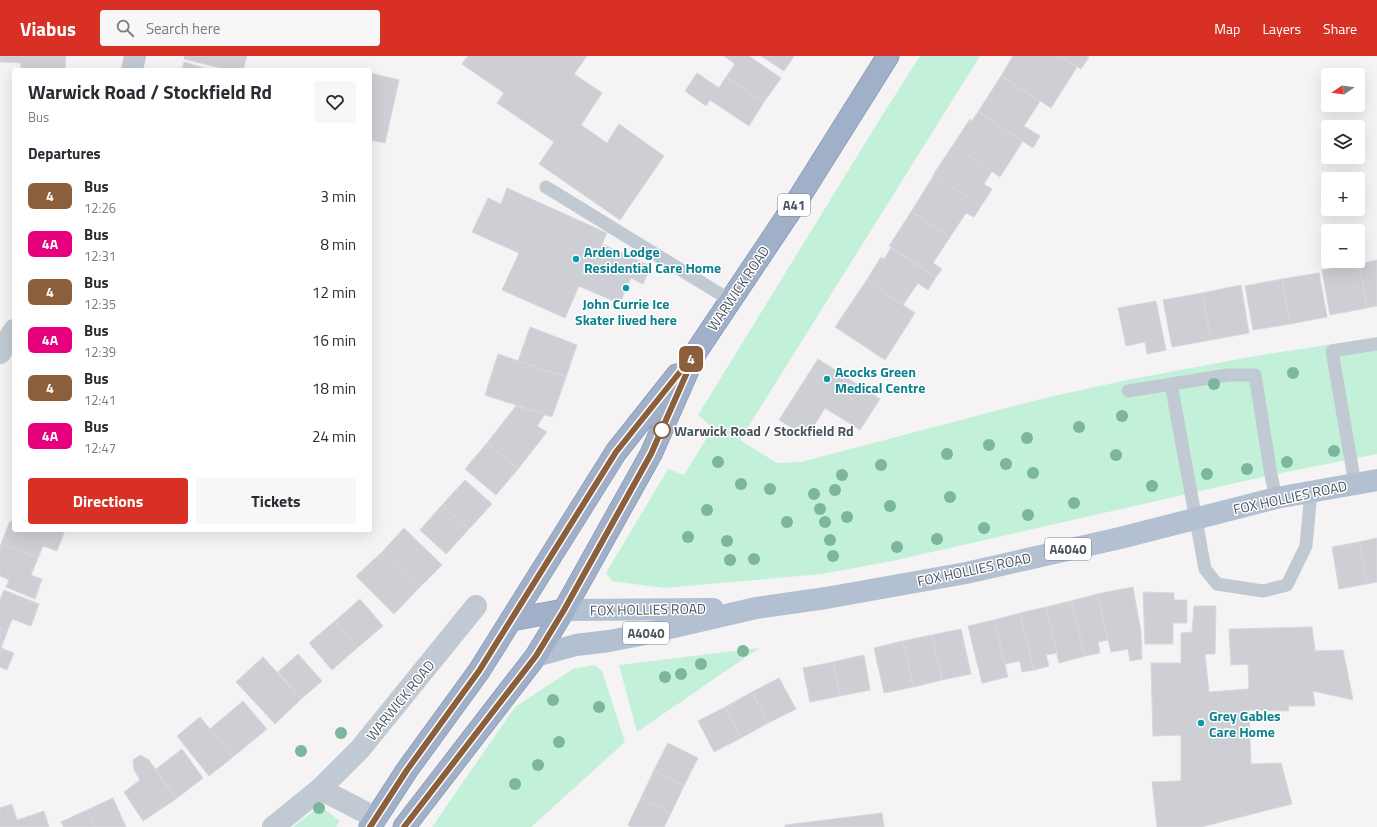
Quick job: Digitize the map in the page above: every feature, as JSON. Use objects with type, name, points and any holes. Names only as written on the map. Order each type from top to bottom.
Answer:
[{"type":"highway","name":"WARWICK ROAD","points":[[404,827],[536,656],[564,610],[651,454],[696,352],[797,201],[888,56]]},
{"type":"highway","name":"A41","points":[[373,823],[407,770],[479,671],[616,452],[696,352]]},
{"type":"highway","points":[[511,620],[564,610]]},
{"type":"main road","name":"FOX HOLLIES ROAD","points":[[536,656],[576,645],[635,636],[756,608],[966,573],[1120,538],[1276,498],[1377,480]]},
{"type":"main road","name":"FOX HOLLIES ROAD","points":[[564,610],[756,608]]},
{"type":"street","points":[[132,68],[134,56]]},
{"type":"street","points":[[0,353],[12,333]]},
{"type":"street","name":"WARWICK ROAD","points":[[273,827],[320,789],[360,749],[476,606]]},
{"type":"street","points":[[320,789],[373,823]]},
{"type":"lane","points":[[546,187],[730,300]]},
{"type":"lane","points":[[1355,484],[1332,350],[1377,344]]},
{"type":"lane","points":[[1128,391],[1228,375],[1255,374],[1276,498]]},
{"type":"lane","points":[[1171,384],[1205,569],[1217,584],[1263,591],[1287,585],[1306,546],[1311,492]]},
{"type":"green space","points":[[920,56],[980,56],[740,440],[777,463],[801,462],[1045,398],[1127,380],[1255,356],[1377,337],[1377,454],[1271,475],[892,561],[822,574],[664,588],[612,581],[606,573],[668,469],[684,475],[713,428],[698,415]]},
{"type":"green space","points":[[759,648],[637,732],[619,665]]},
{"type":"green space","points":[[595,665],[602,671],[625,742],[531,827],[432,827],[515,707],[573,669]]},
{"type":"green space","points":[[320,806],[340,821],[336,827],[293,827]]},
{"type":"building","points":[[0,56],[66,56],[65,68],[21,68],[21,63],[0,62]]},
{"type":"building","points":[[185,56],[247,56],[244,68],[221,68],[184,59]]},
{"type":"building","points":[[468,56],[587,56],[574,74],[602,93],[581,125],[607,143],[619,124],[664,156],[620,220],[539,164],[554,142],[497,103],[504,93],[462,64]]},
{"type":"building","points":[[724,56],[749,56],[781,78],[764,102],[726,77],[735,64]]},
{"type":"building","points":[[761,56],[794,56],[784,71]]},
{"type":"building","points":[[1013,56],[1060,56],[1077,67],[1051,108],[1001,76]]},
{"type":"building","points":[[1060,56],[1087,56],[1089,57],[1081,69]]},
{"type":"building","points":[[184,62],[204,68],[182,68]]},
{"type":"building","points":[[372,73],[399,80],[385,143],[372,140]]},
{"type":"building","points":[[697,73],[719,88],[726,77],[764,102],[749,126],[710,100],[706,106],[685,91]]},
{"type":"building","points":[[1001,76],[1040,101],[1024,126],[1040,136],[1033,148],[978,112]]},
{"type":"building","points":[[978,112],[1023,141],[1000,177],[953,145],[970,119],[972,121]]},
{"type":"building","points":[[953,145],[992,171],[984,184],[992,189],[981,206],[933,175]]},
{"type":"building","points":[[934,175],[981,206],[974,217],[966,213],[950,237],[911,212]]},
{"type":"building","name":"Arden Lodge Residential Care Home","points":[[507,188],[607,233],[602,244],[651,266],[643,284],[631,278],[620,304],[579,286],[565,318],[502,290],[519,253],[472,232],[488,198],[501,204]]},
{"type":"building","points":[[911,212],[950,237],[933,263],[942,269],[936,277],[889,246]]},
{"type":"building","points":[[891,248],[936,277],[928,290],[918,283],[903,305],[866,281],[881,257],[884,259]]},
{"type":"building","points":[[1377,260],[1377,306],[1367,308],[1360,268],[1365,268],[1365,263]]},
{"type":"building","points":[[1334,268],[1360,268],[1367,308],[1330,315],[1322,270]]},
{"type":"building","points":[[1319,273],[1327,317],[1290,324],[1282,279]]},
{"type":"building","points":[[1282,279],[1290,324],[1253,330],[1245,286]]},
{"type":"building","points":[[866,281],[915,313],[885,360],[835,327]]},
{"type":"building","points":[[1241,285],[1249,333],[1211,340],[1202,293]]},
{"type":"building","points":[[1202,293],[1211,340],[1172,347],[1163,300]]},
{"type":"building","points":[[1156,301],[1166,350],[1147,354],[1145,342],[1126,346],[1118,308]]},
{"type":"building","points":[[530,327],[577,345],[566,377],[518,361]]},
{"type":"building","points":[[498,354],[566,377],[552,417],[485,395]]},
{"type":"building","name":"Acocks Green Medical Centre","points":[[818,359],[880,399],[860,430],[825,408],[807,437],[779,420]]},
{"type":"building","points":[[516,406],[545,414],[537,426],[547,432],[518,469],[487,443]]},
{"type":"building","points":[[487,443],[518,469],[496,495],[465,469]]},
{"type":"building","points":[[465,480],[492,504],[469,529],[442,505]]},
{"type":"building","points":[[442,505],[469,529],[446,554],[420,530]]},
{"type":"building","points":[[10,521],[12,522],[12,532],[64,532],[57,551],[43,546],[38,558],[1,544]]},
{"type":"building","points":[[404,528],[442,565],[418,589],[381,553]]},
{"type":"building","points":[[1377,538],[1377,582],[1367,584],[1359,542]]},
{"type":"building","points":[[1359,542],[1367,584],[1339,589],[1332,547]]},
{"type":"building","points":[[1,544],[38,558],[31,575],[42,579],[35,599],[6,587],[9,580],[0,576]]},
{"type":"building","points":[[381,553],[418,589],[394,614],[356,576]]},
{"type":"building","points":[[1133,587],[1141,632],[1142,659],[1130,661],[1128,649],[1111,652],[1097,594]]},
{"type":"building","points":[[4,590],[39,604],[31,626],[12,619],[7,632],[0,629],[0,600]]},
{"type":"building","points":[[1143,592],[1174,593],[1174,600],[1187,600],[1187,623],[1173,623],[1173,644],[1145,644]]},
{"type":"building","points":[[1097,594],[1108,640],[1098,642],[1100,653],[1085,656],[1071,601]]},
{"type":"building","points":[[360,599],[383,626],[357,648],[335,621]]},
{"type":"building","points":[[1071,601],[1085,656],[1059,663],[1046,607]]},
{"type":"building","name":"Grey Gables Care Home","points":[[1194,606],[1216,606],[1215,654],[1205,654],[1209,692],[1249,689],[1248,664],[1231,665],[1229,629],[1312,627],[1315,651],[1343,650],[1353,700],[1313,691],[1315,706],[1288,706],[1289,711],[1249,710],[1251,764],[1281,763],[1292,804],[1201,827],[1157,827],[1152,782],[1181,781],[1181,735],[1153,736],[1151,663],[1181,663],[1181,633],[1192,632]]},
{"type":"building","points":[[1046,607],[1057,653],[1046,655],[1049,666],[1034,670],[1020,613]]},
{"type":"building","points":[[1020,613],[1034,670],[1022,672],[1020,661],[1005,664],[994,620]]},
{"type":"building","points":[[994,620],[1008,677],[982,683],[968,626]]},
{"type":"building","points":[[335,621],[357,648],[332,670],[309,643]]},
{"type":"building","points":[[0,629],[7,632],[1,648],[14,653],[7,670],[0,667]]},
{"type":"building","points":[[961,629],[971,674],[942,680],[932,635]]},
{"type":"building","points":[[932,635],[942,680],[913,687],[903,641]]},
{"type":"building","points":[[903,641],[913,687],[884,693],[874,648]]},
{"type":"building","points":[[298,654],[322,681],[301,699],[278,672]]},
{"type":"building","points":[[864,655],[870,690],[840,696],[833,662]]},
{"type":"building","points":[[263,657],[301,699],[275,724],[236,682]]},
{"type":"building","points":[[833,662],[840,696],[810,702],[803,668]]},
{"type":"building","points":[[779,678],[796,709],[768,723],[752,692]]},
{"type":"building","points":[[752,692],[768,723],[741,738],[725,707]]},
{"type":"building","points":[[243,701],[267,729],[233,757],[210,729]]},
{"type":"building","points":[[725,707],[741,738],[714,752],[698,721]]},
{"type":"building","points":[[200,717],[233,757],[209,776],[177,736]]},
{"type":"building","points":[[668,743],[698,758],[684,786],[654,770]]},
{"type":"building","points":[[182,749],[203,778],[176,799],[156,769]]},
{"type":"building","points":[[140,755],[149,760],[176,799],[143,821],[124,792],[140,780],[134,770],[133,760]]},
{"type":"building","points":[[654,770],[684,786],[671,813],[641,798]]},
{"type":"building","points":[[113,798],[126,827],[95,827],[87,810]]},
{"type":"building","points":[[641,798],[671,813],[664,827],[631,827],[628,825]]},
{"type":"building","points":[[12,804],[17,820],[44,811],[49,827],[0,827],[0,808]]},
{"type":"building","points":[[87,810],[95,827],[64,827],[61,822]]},
{"type":"building","points":[[882,813],[884,827],[785,827],[785,825]]},
{"type":"bus line","name":"4","points":[[370,827],[407,770],[479,671],[616,452],[696,352],[651,454],[564,610],[536,656],[404,827]]},
{"type":"place","name":"Arden Lodge Residential Care Home","points":[[576,259]]},
{"type":"place","name":"John Currie Ice Skater lived here","points":[[626,288]]},
{"type":"place","name":"Acocks Green Medical Centre","points":[[827,379]]},
{"type":"place","name":"Warwick Road / Stockfield Rd","points":[[662,430]]},
{"type":"place","name":"Grey Gables Care Home","points":[[1201,723]]}]
